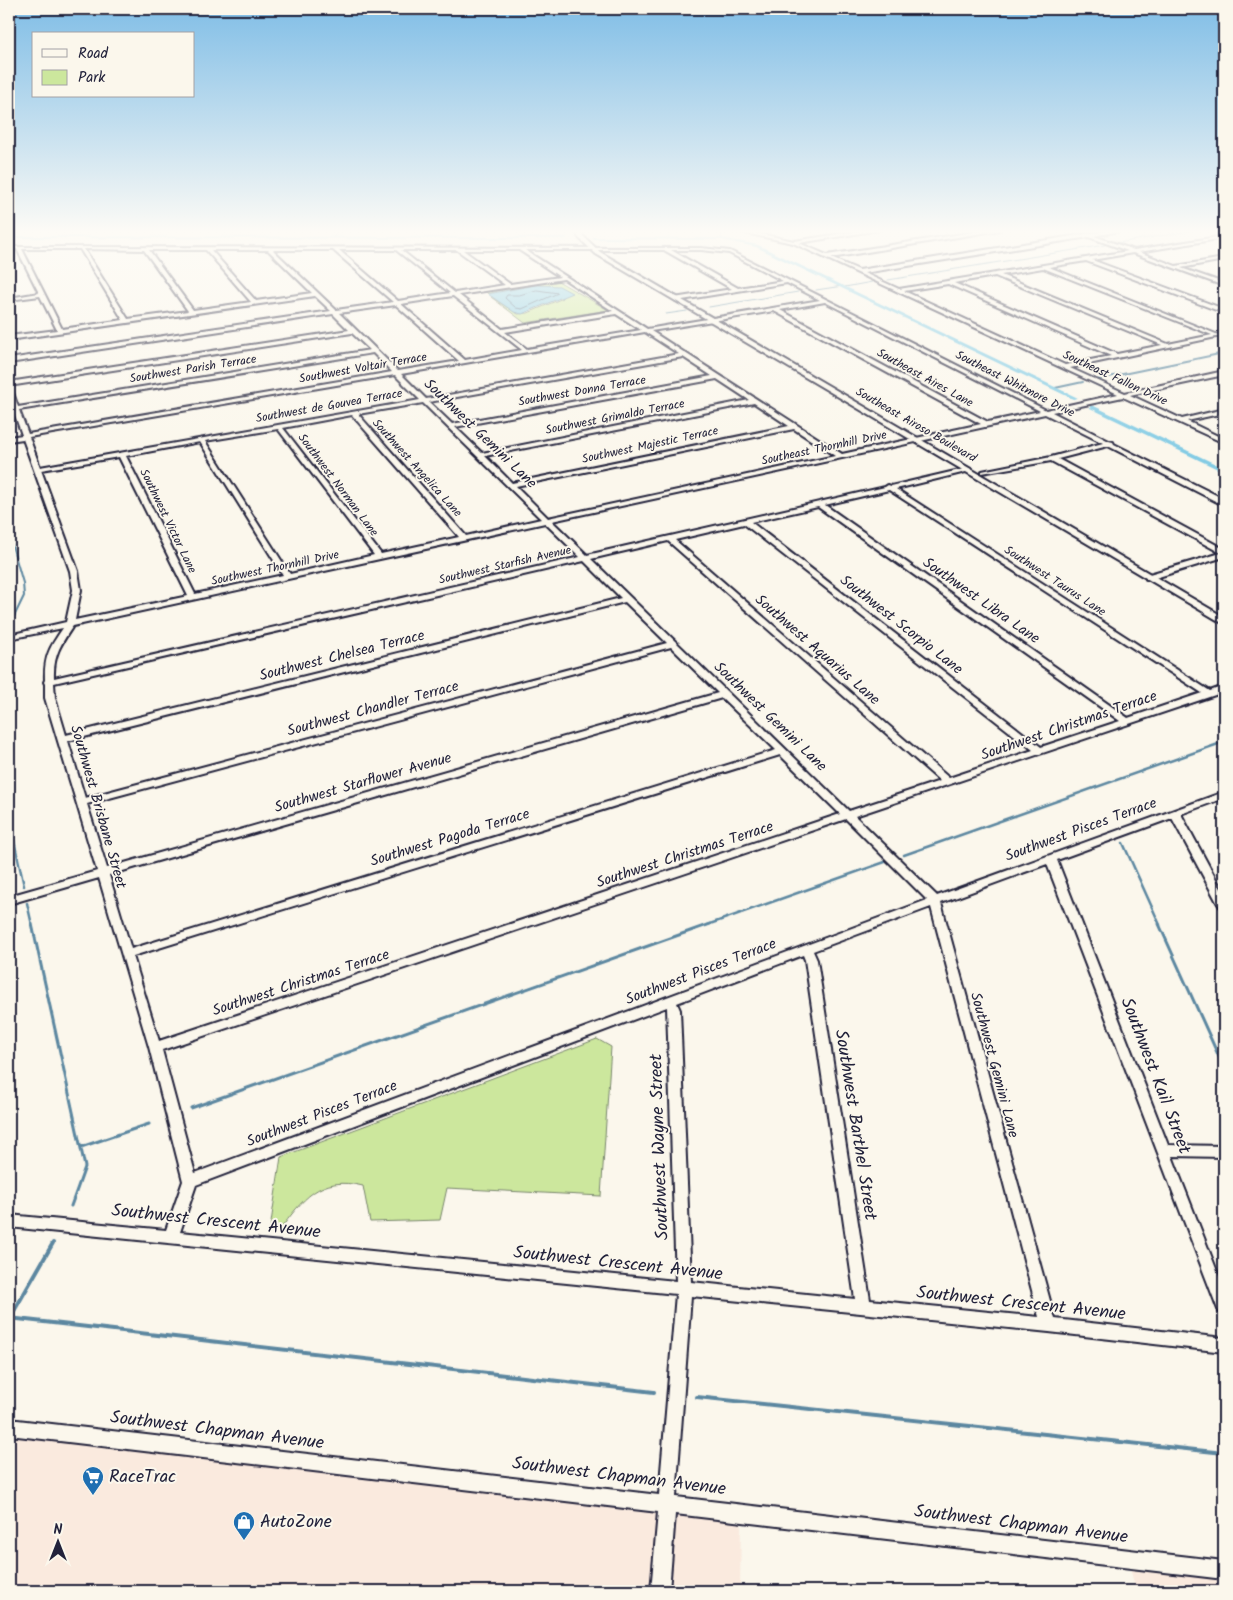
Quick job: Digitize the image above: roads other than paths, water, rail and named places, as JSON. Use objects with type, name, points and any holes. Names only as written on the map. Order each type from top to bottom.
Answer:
[{"type":"main road","name":"Southeast Airoso Boulevard","points":[[685,305],[920,438],[984,472],[1224,611]]},
{"type":"main road","name":"Southeast Airoso Boulevard","points":[[697,305],[920,438],[968,470],[1224,621]]},
{"type":"street","points":[[47,305],[60,331]]},
{"type":"street","points":[[116,305],[127,322]]},
{"type":"street","points":[[187,305],[192,312]]},
{"type":"street","points":[[9,338],[243,305]]},
{"type":"street","name":"Southwest Gemini Lane","points":[[327,305],[935,901],[1049,1325]]},
{"type":"street","points":[[9,360],[384,305]]},
{"type":"street","points":[[397,305],[464,362]]},
{"type":"street","points":[[467,305],[526,351]]},
{"type":"street","points":[[605,305],[840,456]]},
{"type":"street","name":"Southwest Voltair Terrace","points":[[9,439],[800,305]]},
{"type":"street","name":"Southeast Whitmore Drive","points":[[836,305],[1224,502]]},
{"type":"street","name":"Southeast Fallon Drive","points":[[929,305],[1224,441]]},
{"type":"street","points":[[999,305],[1116,356]]},
{"type":"street","points":[[1068,305],[1168,346]]},
{"type":"street","points":[[1142,305],[1221,335]]},
{"type":"street","points":[[1207,305],[1224,311]]},
{"type":"street","name":"Southeast Aires Lane","points":[[775,309],[986,424]]},
{"type":"street","points":[[500,331],[617,312]]},
{"type":"street","points":[[9,384],[352,331]]},
{"type":"street","points":[[1064,367],[1221,335]]},
{"type":"street","name":"Southwest Parish Terrace","points":[[16,409],[374,351]]},
{"type":"street","name":"Southwest de Gouvea Terrace","points":[[38,469],[683,355]]},
{"type":"street","name":"Southeast Thornhill Drive","points":[[547,520],[1224,373]]},
{"type":"street","name":"Southwest Donna Terrace","points":[[451,426],[717,377]]},
{"type":"street","name":"Southwest Brisbane Street","points":[[9,390],[74,572],[77,590],[70,624],[55,647],[49,664],[48,682],[50,698],[155,1048],[190,1181]]},
{"type":"street","name":"Southwest Grimaldo Terrace","points":[[481,455],[754,401]]},
{"type":"street","points":[[1181,420],[1224,411]]},
{"type":"street","name":"Southwest Angelica Lane","points":[[354,414],[464,538]]},
{"type":"street","name":"Southwest Norman Lane","points":[[279,426],[379,557]]},
{"type":"street","name":"Southwest Majestic Terrace","points":[[511,485],[794,427]]},
{"type":"street","points":[[202,440],[288,577]]},
{"type":"street","points":[[984,472],[1052,459],[1110,443]]},
{"type":"street","name":"Southwest Victor Lane","points":[[122,455],[193,598]]},
{"type":"street","points":[[1052,459],[1224,553]]},
{"type":"street","name":"Southwest Starfish Avenue","points":[[48,682],[968,470]]},
{"type":"street","name":"Southwest Taurus Lane","points":[[888,487],[1209,694]]},
{"type":"street","name":"Southwest Libra Lane","points":[[819,504],[1128,722]]},
{"type":"street","name":"Southwest Thornhill Drive","points":[[9,637],[547,520]]},
{"type":"street","name":"Southwest Scorpio Lane","points":[[745,521],[1040,751]]},
{"type":"street","name":"Southwest Aquarius Lane","points":[[668,538],[948,782]]},
{"type":"street","points":[[1150,577],[1224,553]]},
{"type":"street","name":"Southwest Chelsea Terrace","points":[[63,739],[627,599]]},
{"type":"street","name":"Southwest Chandler Terrace","points":[[82,802],[673,644]]},
{"type":"street","name":"Southwest Christmas Terrace","points":[[155,1048],[1224,689]]},
{"type":"street","name":"Southwest Starflower Avenue","points":[[9,900],[725,694]]},
{"type":"street","name":"Southwest Pagoda Terrace","points":[[127,954],[782,751]]},
{"type":"street","name":"Southwest Pisces Terrace","points":[[190,1181],[935,901],[1224,795]]},
{"type":"street","points":[[1175,813],[1224,904]]},
{"type":"street","name":"Southwest Kail Street","points":[[1051,859],[1165,1150],[1224,1307]]},
{"type":"street","name":"Southwest Barthel Street","points":[[807,949],[811,960],[864,1307]]},
{"type":"street","name":"Southwest Wayne Street","points":[[660,1591],[684,1290],[674,1010],[671,1001]]},
{"type":"street","points":[[1165,1150],[1224,1150]]},
{"type":"street","points":[[171,1236],[190,1181]]},
{"type":"street","name":"Southwest Crescent Avenue","points":[[9,1221],[1049,1325],[1224,1346]]},
{"type":"street","name":"Southwest Chapman Avenue","points":[[9,1427],[1224,1570]]},
{"type":"water","points":[[503,305],[544,305],[522,314],[514,312]]},
{"type":"waterway","points":[[709,307],[723,305]]},
{"type":"waterway","points":[[880,305],[1075,398]]},
{"type":"waterway","points":[[666,314],[687,311]]},
{"type":"waterway","points":[[1099,379],[1224,353]]},
{"type":"waterway","points":[[1055,388],[1083,382]]},
{"type":"waterway","points":[[1092,407],[1224,470]]},
{"type":"waterway","points":[[9,535],[23,583],[24,596],[9,627]]},
{"type":"waterway","points":[[904,855],[1224,742]]},
{"type":"waterway","points":[[9,818],[24,886]]},
{"type":"waterway","points":[[1123,843],[1160,925]]},
{"type":"waterway","points":[[707,925],[885,862]]},
{"type":"waterway","points":[[27,903],[32,925]]},
{"type":"waterway","points":[[32,924],[85,1167],[71,1206]]},
{"type":"waterway","points":[[191,1108],[710,924]]},
{"type":"waterway","points":[[1159,924],[1224,1068]]},
{"type":"waterway","points":[[81,1147],[149,1124]]},
{"type":"waterway","points":[[10,1318],[53,1243]]},
{"type":"waterway","points":[[9,1318],[654,1392]]},
{"type":"waterway","points":[[697,1397],[1224,1453]]},
{"type":"place","name":"RaceTrac","points":[[93,1496]]},
{"type":"place","name":"AutoZone","points":[[244,1541]]}]
